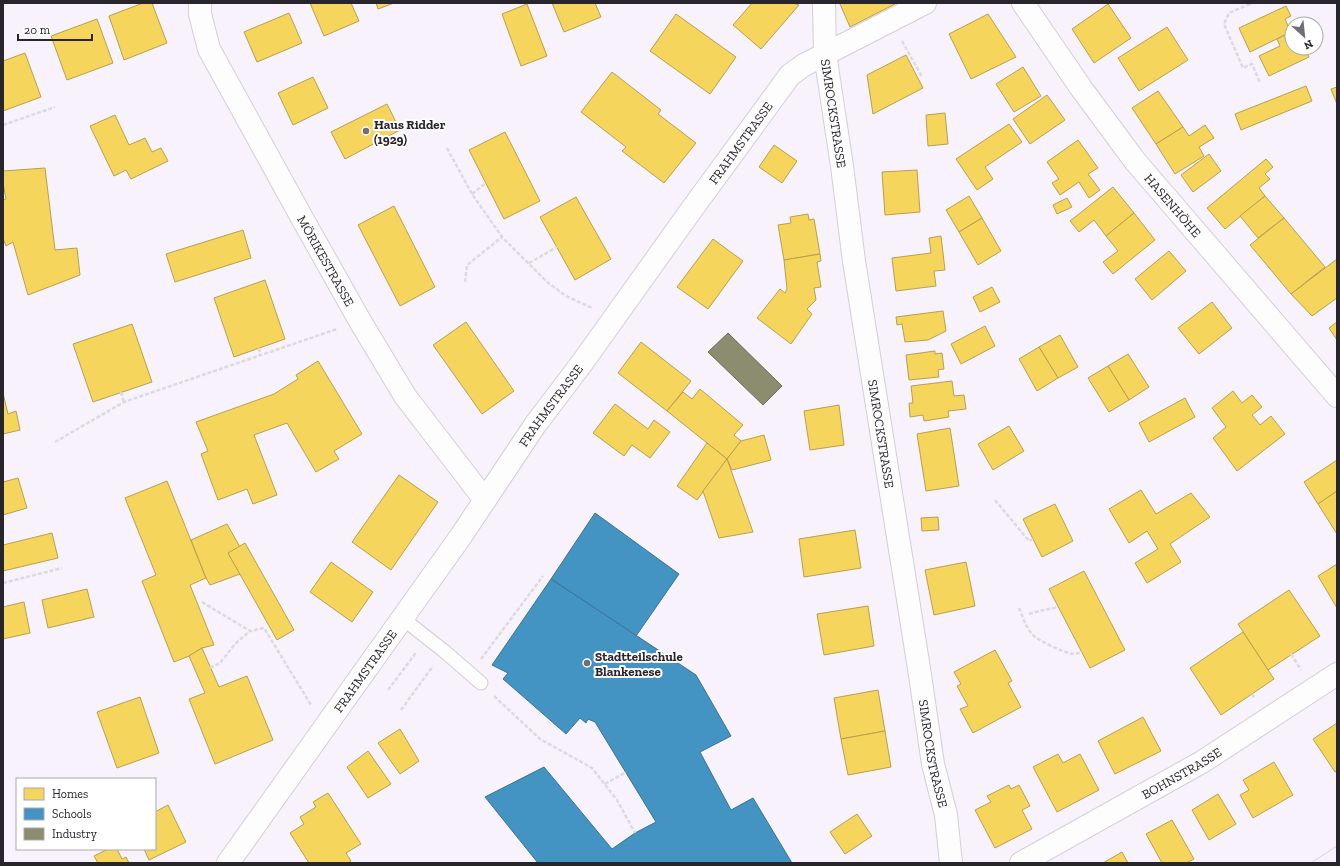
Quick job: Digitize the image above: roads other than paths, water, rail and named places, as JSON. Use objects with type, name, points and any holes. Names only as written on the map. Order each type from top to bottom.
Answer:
[{"type":"street","name":"MÖRIKESTRASSE","points":[[200,3],[200,14],[210,49],[360,321],[405,396],[485,500]]},
{"type":"street","name":"SIMROCKSTRASSE","points":[[824,3],[825,54],[860,298],[933,764],[946,815],[951,863]]},
{"type":"street","name":"FRAHMSTRASSE","points":[[228,863],[462,536],[535,425],[582,363],[790,75],[804,65],[925,3]]},
{"type":"street","name":"HASENHÖHE","points":[[1023,3],[1081,88],[1135,161],[1337,396]]},
{"type":"street","name":"BOHNSTRASSE","points":[[1021,863],[1202,762],[1337,674]]},
{"type":"lane","points":[[402,618],[444,651],[481,683]]},
{"type":"tram line","points":[[1311,863],[1337,846]]},
{"type":"place","name":"Haus Ridder (1929)","points":[[366,131]]},
{"type":"place","name":"Stadtteilschule Blankenese","points":[[587,663]]}]
